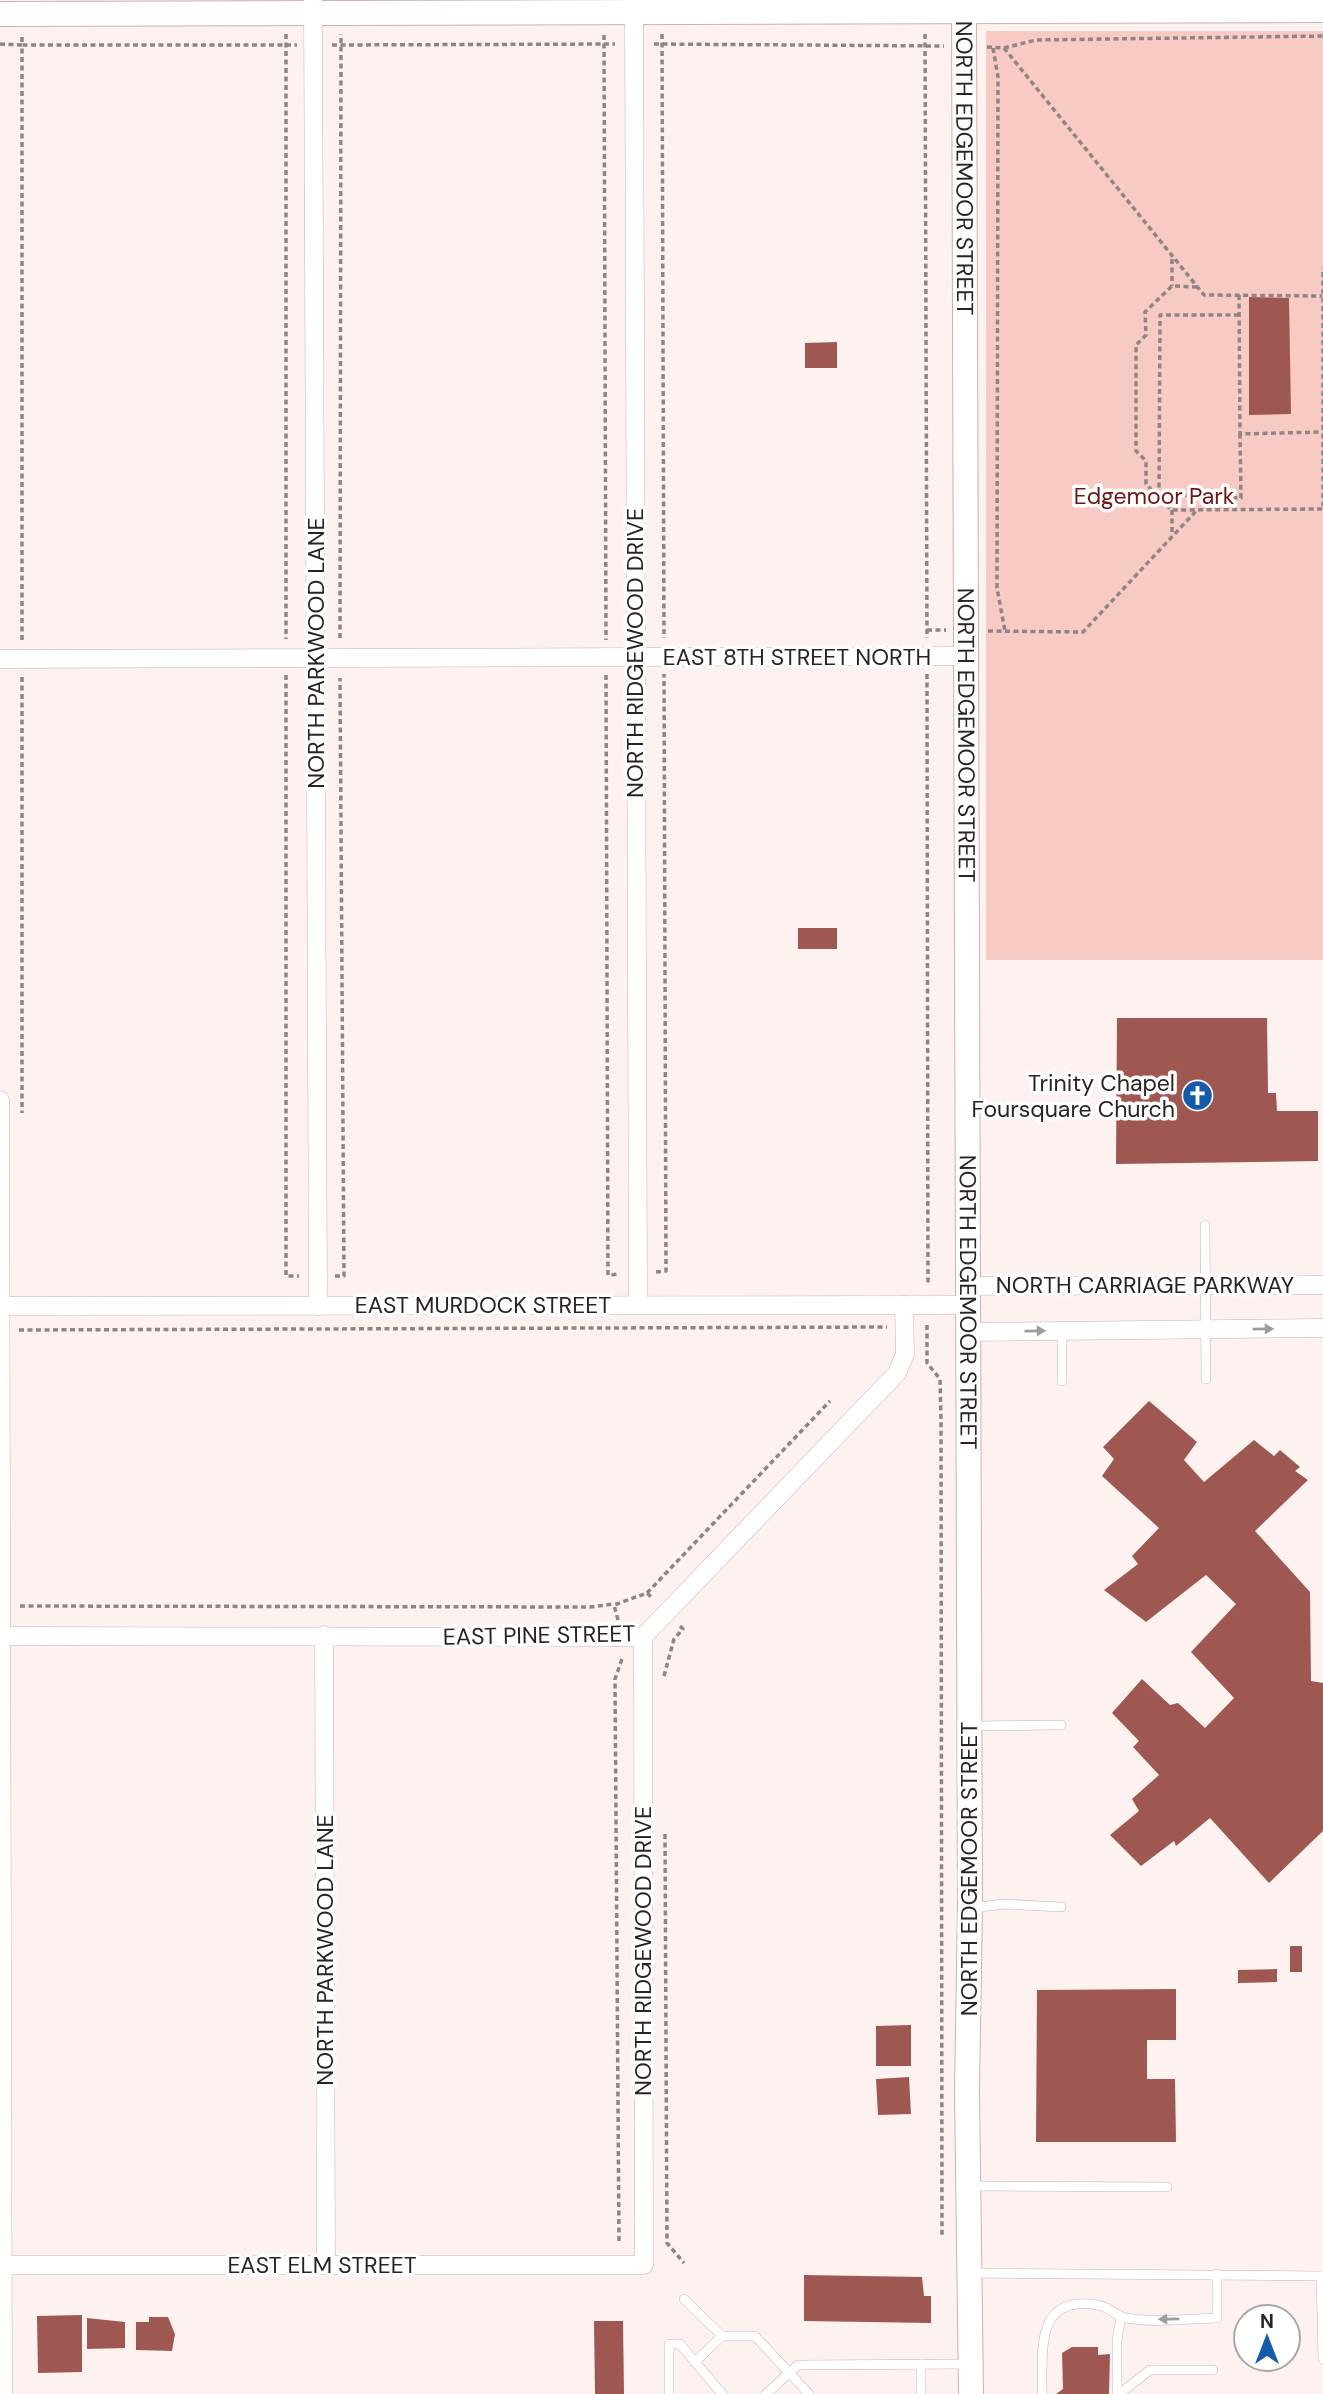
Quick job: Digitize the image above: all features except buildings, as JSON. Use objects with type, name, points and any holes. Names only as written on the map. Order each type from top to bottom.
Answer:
[{"type":"street","points":[[0,14],[313,7],[634,6],[1290,5],[1323,10]]},
{"type":"street","name":"NORTH RIDGEWOOD DRIVE","points":[[634,6],[638,1305]]},
{"type":"street","name":"NORTH EDGEMOOR STREET","points":[[964,6],[971,2394]]},
{"type":"street","name":"NORTH PARKWOOD LANE","points":[[313,7],[318,1306]]},
{"type":"street","name":"EAST 8TH STREET NORTH","points":[[0,659],[965,656]]},
{"type":"street","points":[[0,1100],[3,2394]]},
{"type":"street","name":"NORTH CARRIAGE PARKWAY","points":[[967,1296],[1206,1285],[1323,1285]]},
{"type":"street","name":"EAST MURDOCK STREET","points":[[1,1306],[928,1305],[967,1296]]},
{"type":"street","name":"EAST PINE STREET","points":[[1,1636],[643,1637],[897,1373],[905,1354],[904,1305]]},
{"type":"street","name":"NORTH CARRIAGE PARKWAY","points":[[967,1332],[1323,1328]]},
{"type":"street","name":"NORTH PARKWOOD LANE","points":[[324,1635],[326,2264]]},
{"type":"street","name":"NORTH RIDGEWOOD DRIVE","points":[[643,1637],[644,2265]]},
{"type":"street","name":"EAST ELM STREET","points":[[1,2265],[644,2265]]},
{"type":"lane","points":[[1205,1225],[1206,1379]]},
{"type":"lane","points":[[1062,1331],[1062,1381]]},
{"type":"lane","points":[[969,1726],[1061,1725]]},
{"type":"lane","points":[[970,1908],[1004,1904],[1061,1907]]},
{"type":"lane","points":[[969,2186],[1167,2187]]},
{"type":"lane","points":[[970,2273],[1322,2276],[1323,2360]]},
{"type":"lane","points":[[1042,2394],[1044,2333],[1061,2308],[1099,2305],[1121,2317],[1217,2318],[1217,2274]]},
{"type":"lane","points":[[684,2299],[722,2336]]},
{"type":"lane","points":[[1118,2394],[1117,2340],[1121,2317]]},
{"type":"lane","points":[[695,2362],[722,2336],[755,2336],[808,2394]]},
{"type":"lane","points":[[669,2394],[669,2344],[680,2344],[722,2394]]},
{"type":"lane","points":[[921,2364],[921,2394]]},
{"type":"lane","points":[[766,2394],[798,2365],[971,2364]]},
{"type":"lane","points":[[1118,2394],[1150,2370],[1213,2370]]},
{"type":"path","points":[[649,44],[1004,48],[1035,40],[1323,36]]},
{"type":"path","points":[[993,48],[998,78],[997,588],[1005,631]]},
{"type":"path","points":[[1004,48],[1204,295],[1322,296]]},
{"type":"path","points":[[1172,257],[1172,286]]},
{"type":"path","points":[[1197,286],[1172,286],[1145,312],[1146,335],[1136,345],[1136,451],[1146,461],[1146,484],[1172,510],[1323,509],[1323,268]]},
{"type":"path","points":[[1239,295],[1241,498],[1158,494],[1160,315],[1239,315]]},
{"type":"path","points":[[1240,434],[1322,432]]},
{"type":"path","points":[[1172,510],[1172,536]]},
{"type":"path","points":[[927,630],[1083,632],[1197,510]]},
{"type":"path","points":[[928,1305],[927,1363],[940,1379],[941,1420],[942,2235]]},
{"type":"path","points":[[1,1331],[891,1327],[927,1344]]},
{"type":"path","points":[[647,1593],[830,1401]]},
{"type":"path","points":[[2,1606],[590,1607],[620,1603]]},
{"type":"green space","name":"Edgemoor Park","points":[[986,31],[1323,31],[1323,960],[986,960]]},
{"type":"place","name":"Trinity Chapel Foursquare Church","points":[[1198,1096]]}]
